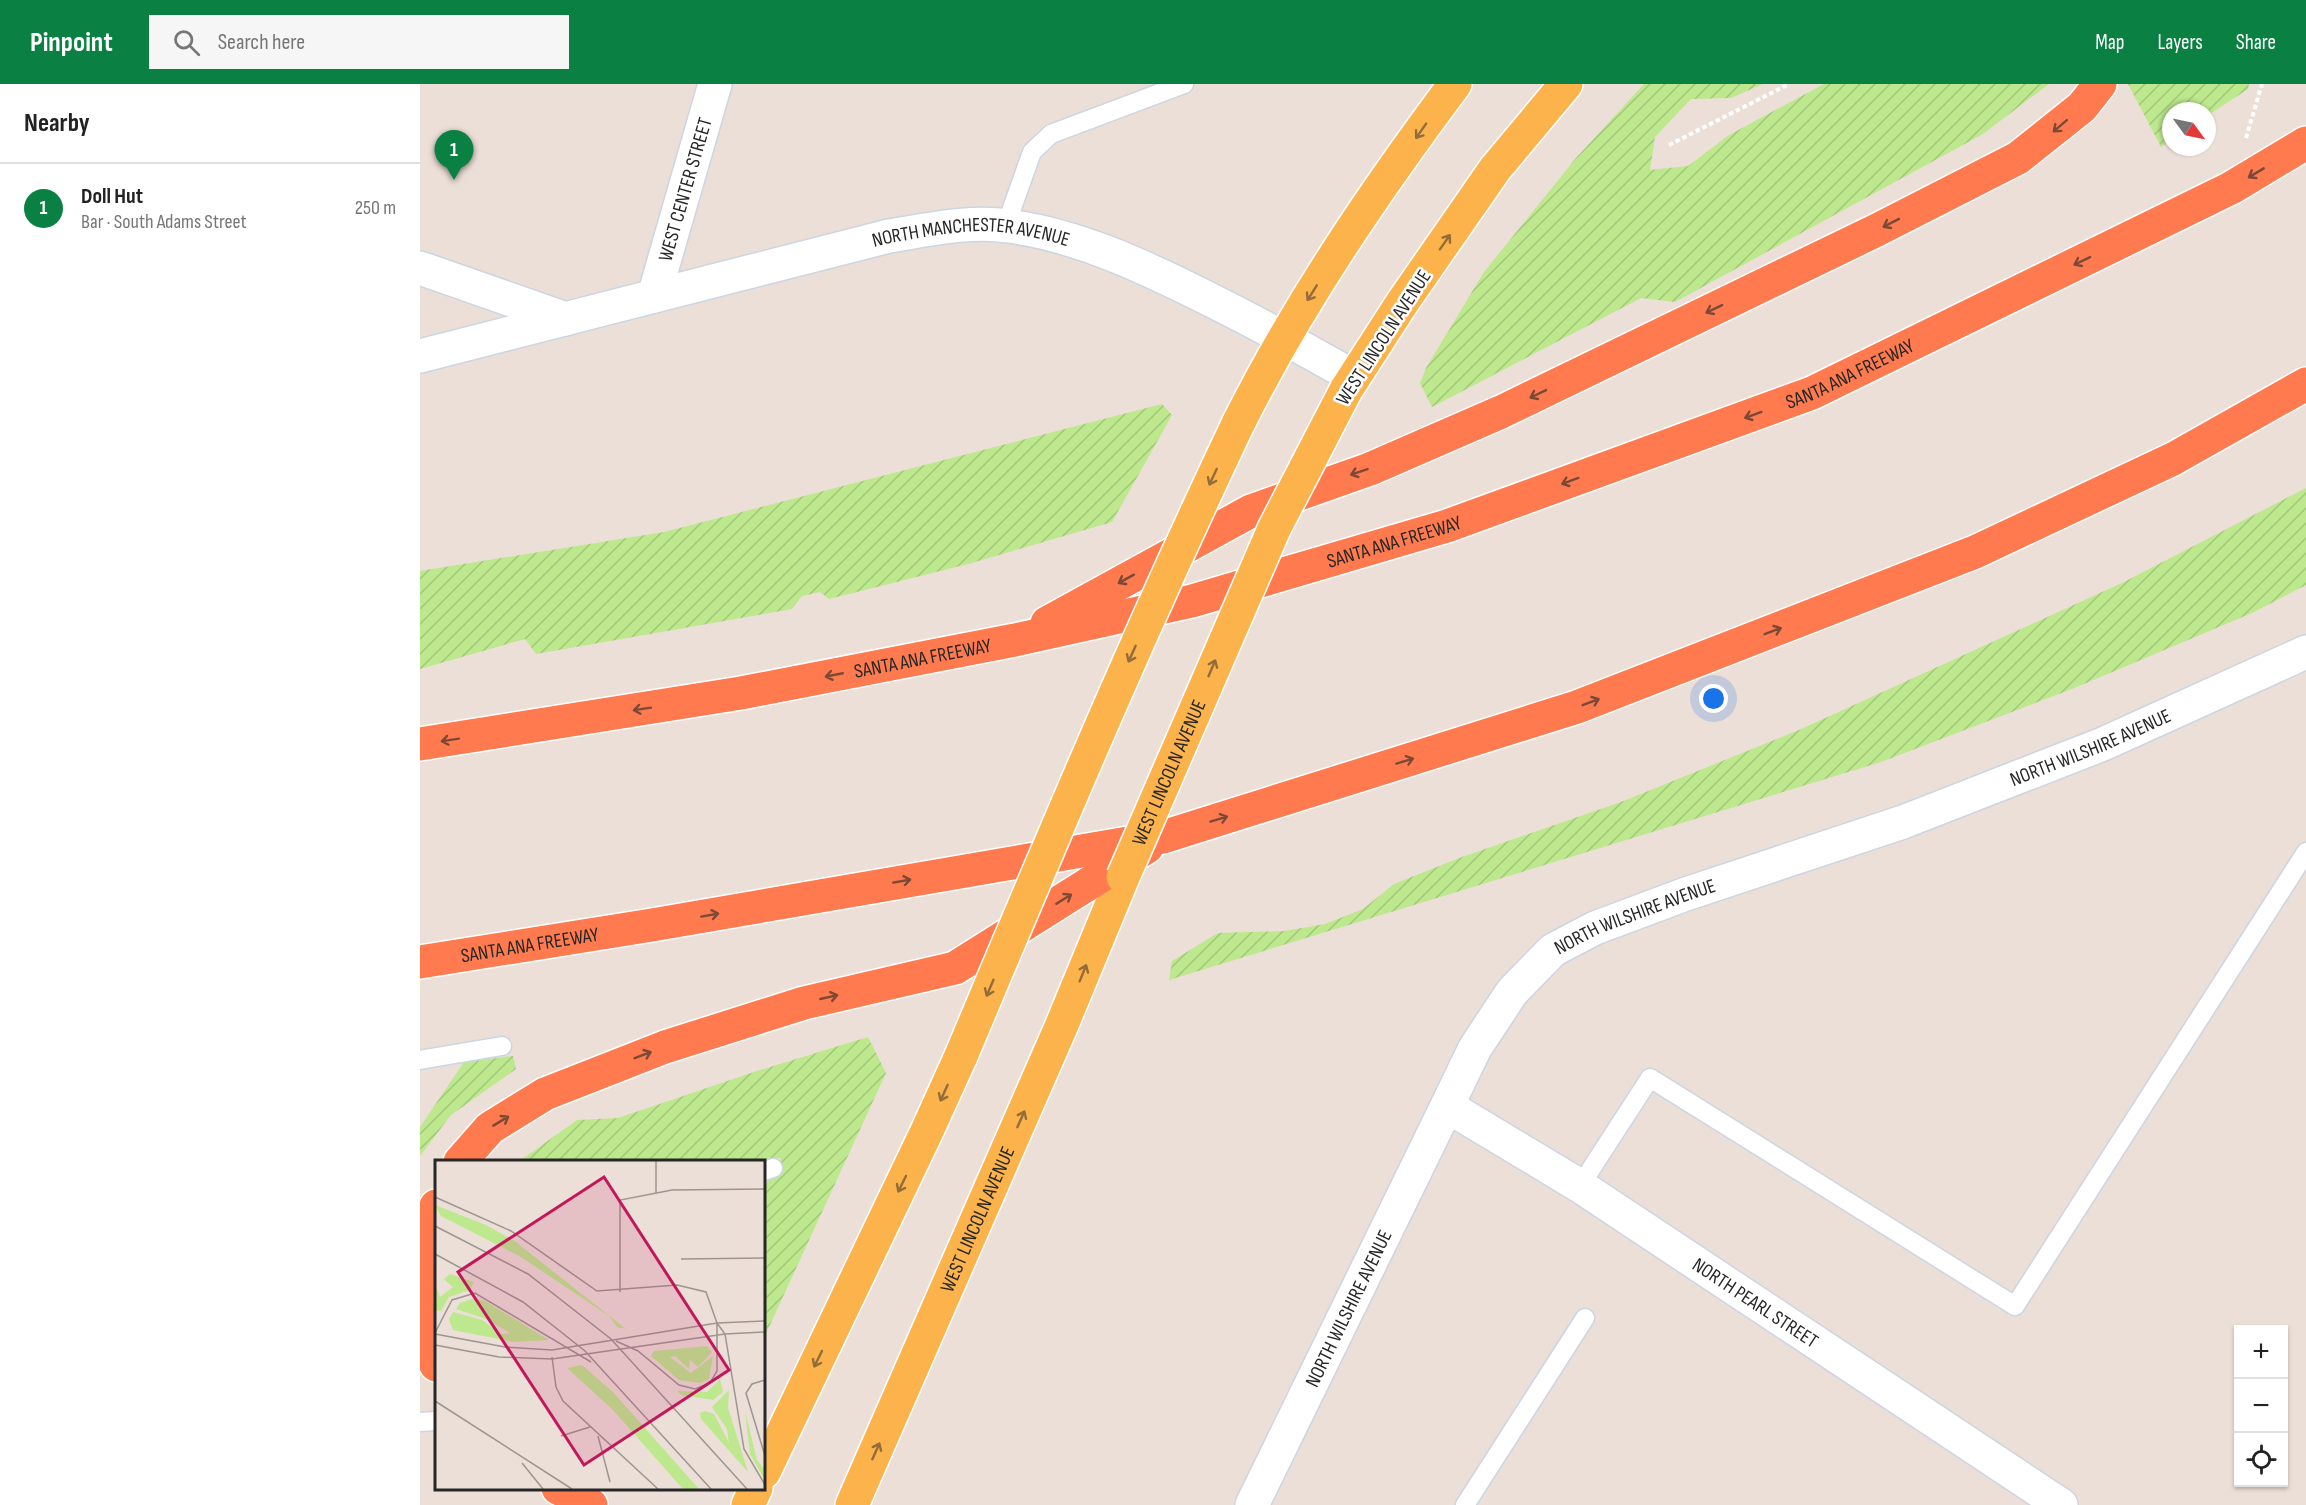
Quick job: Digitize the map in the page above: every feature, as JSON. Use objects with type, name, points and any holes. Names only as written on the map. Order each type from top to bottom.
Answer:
[{"type":"highway","points":[[1015,640],[1251,511],[1370,469],[1501,412],[1888,225],[2018,158],[2053,132],[2082,106],[2100,84]]},
{"type":"highway","name":"SANTA ANA FREEWAY","points":[[420,744],[741,693],[1015,640],[1192,602],[1447,526],[1812,393],[2231,188],[2306,143]]},
{"type":"highway","name":"SANTA ANA FREEWAY","points":[[420,962],[652,925],[1163,837],[1577,707],[1975,552],[2173,459],[2306,384]]},
{"type":"highway","points":[[461,1160],[490,1128],[545,1094],[643,1055],[804,1003],[955,968],[1163,837]]},
{"type":"highway","points":[[435,1208],[424,1236],[421,1278],[422,1315],[430,1352],[435,1363]]},
{"type":"main road","points":[[765,1470],[961,1056],[1109,705],[1238,424],[1284,338],[1390,176],[1455,84]]},
{"type":"main road","name":"WEST LINCOLN AVENUE","points":[[852,1505],[1061,1027],[1242,598],[1274,529],[1350,384],[1495,169],[1566,84]]},
{"type":"main road","points":[[748,1505],[755,1490]]},
{"type":"street","name":"WEST CENTER STREET","points":[[654,296],[715,84]]},
{"type":"street","name":"NORTH MANCHESTER AVENUE","points":[[420,356],[890,236],[953,226],[1006,225],[1075,240],[1155,272],[1284,338],[1350,384]]},
{"type":"street","points":[[420,268],[566,319]]},
{"type":"street","name":"NORTH WILSHIRE AVENUE","points":[[1252,1505],[1475,1048],[1512,992],[1553,950],[1595,928],[1686,894],[1903,822],[2103,744],[2306,652]]},
{"type":"street","name":"NORTH PEARL STREET","points":[[1447,1106],[1580,1186],[2061,1505]]},
{"type":"lane","points":[[1006,225],[1032,153],[1051,134],[1184,84]]},
{"type":"lane","points":[[1580,1186],[1650,1078],[2015,1306],[2306,852]]},
{"type":"lane","points":[[420,1060],[502,1046]]},
{"type":"lane","points":[[1465,1505],[1585,1318]]},
{"type":"lane","points":[[420,1422],[435,1421]]},
{"type":"path","points":[[1669,145],[1789,84]]},
{"type":"green space","points":[[1644,84],[1763,84],[1731,98],[1691,99],[1655,137],[1650,170],[1688,166],[1729,135],[1824,84],[2049,84],[1983,134],[1675,302],[1641,298],[1432,407],[1420,383],[1426,368],[1484,272],[1576,158]]},
{"type":"green space","points":[[2128,84],[2249,84],[2248,89],[2216,110],[2216,102],[2162,102],[2161,147]]},
{"type":"green space","points":[[1162,404],[1172,415],[1112,522],[968,564],[829,599],[820,592],[802,596],[792,609],[536,654],[525,639],[420,669],[420,571],[664,532]]},
{"type":"green space","points":[[2306,488],[2306,585],[2252,613],[2072,689],[1881,762],[1169,980],[1172,961],[1218,933],[1284,931],[1325,924],[1363,909],[1394,884],[1462,857],[1621,802],[1799,730],[2124,582]]},
{"type":"green space","points":[[868,1037],[886,1073],[765,1336],[765,1186],[781,1158],[521,1160],[577,1120],[618,1118],[760,1070]]},
{"type":"green space","points":[[513,1056],[516,1069],[451,1115],[420,1156],[420,1127],[464,1062]]},
{"type":"place","name":"Doll Hut","points":[[454,180]]}]
